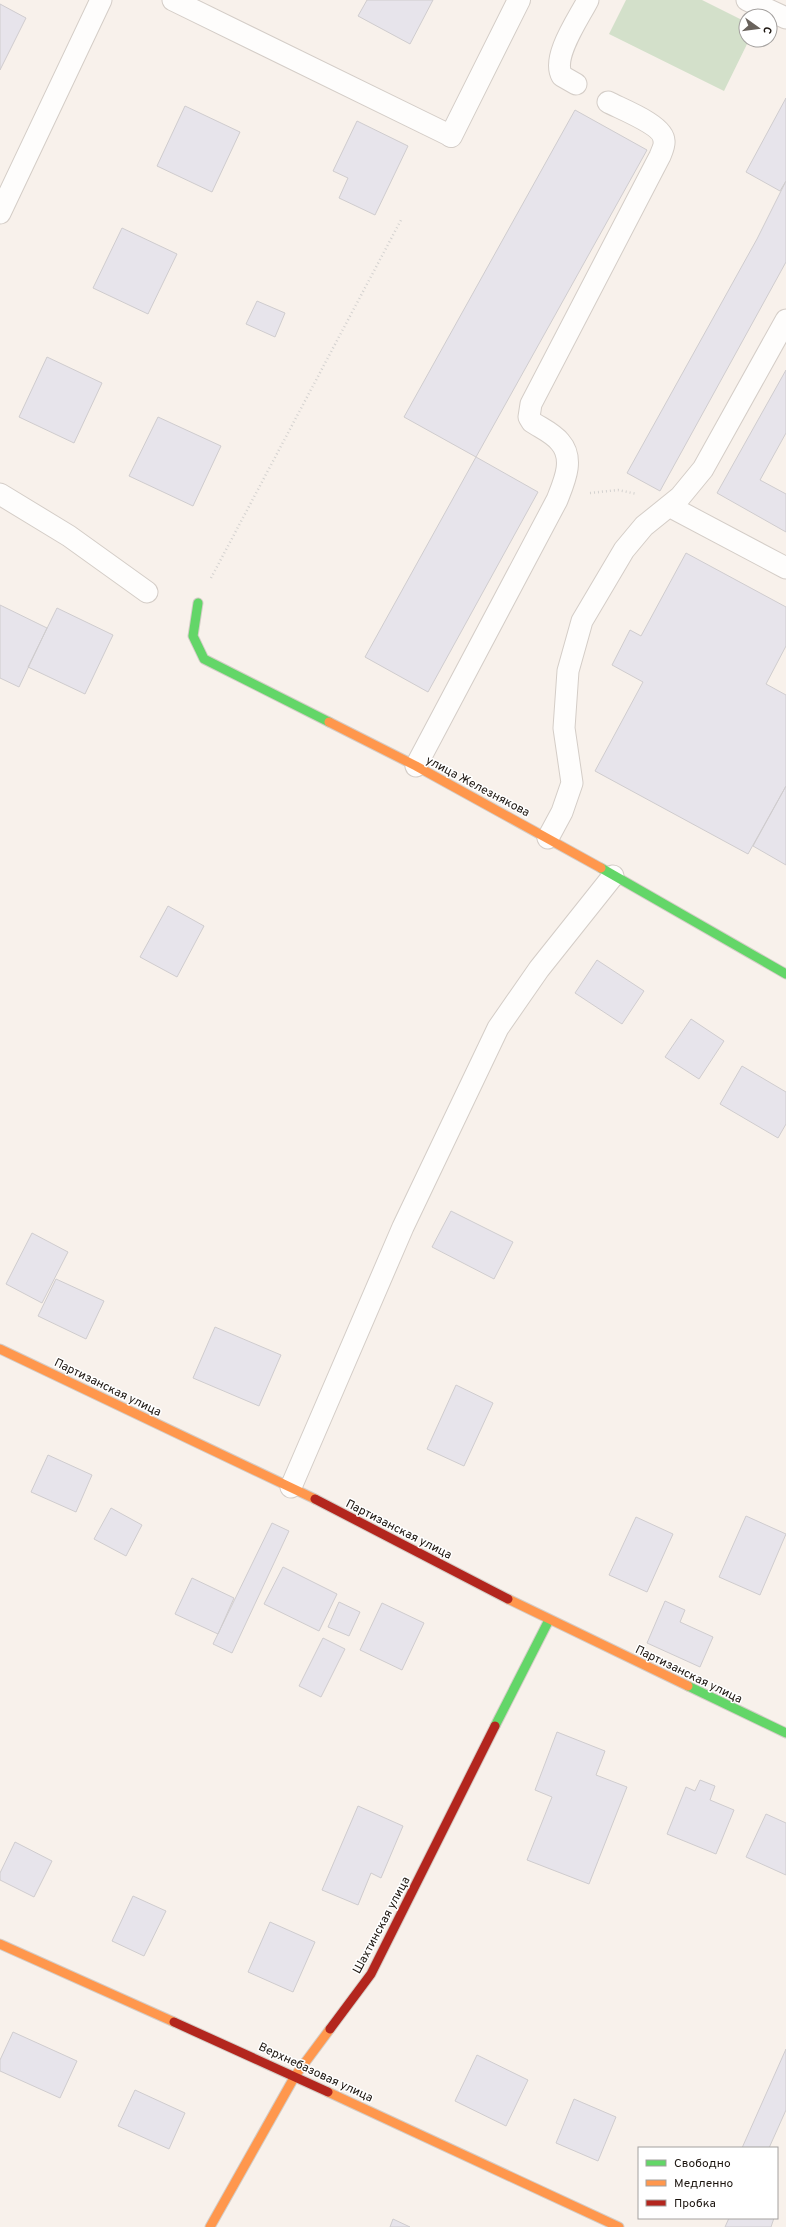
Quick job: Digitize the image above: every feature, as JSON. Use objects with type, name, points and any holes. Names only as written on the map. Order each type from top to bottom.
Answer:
[{"type":"street","points":[[451,136],[519,0]]},
{"type":"street","name":"улица Железнякова","points":[[198,603],[193,636],[204,659],[416,766],[548,838],[786,974]]},
{"type":"street","name":"Партизанская улица","points":[[0,1348],[291,1487],[549,1620],[786,1734]]},
{"type":"street","name":"Шахтинская улица","points":[[210,2227],[295,2076],[371,1974],[549,1620]]},
{"type":"street","name":"Верхнебазовая улица","points":[[0,1944],[295,2076],[619,2227]]},
{"type":"lane","points":[[0,213],[101,0]]},
{"type":"lane","points":[[173,0],[451,136]]},
{"type":"lane","points":[[576,84],[562,76],[559,65],[563,49],[588,0]]},
{"type":"lane","points":[[747,0],[786,18]]},
{"type":"lane","points":[[416,766],[562,487],[568,465],[567,452],[560,441],[532,422],[529,417],[531,404],[660,156],[665,141],[662,133],[655,126],[608,102]]},
{"type":"lane","points":[[548,838],[562,812],[572,783],[564,728],[568,672],[582,621],[624,550],[644,526],[680,497],[703,469],[786,320]]},
{"type":"lane","points":[[0,494],[69,536],[147,592]]},
{"type":"lane","points":[[669,506],[786,568]]},
{"type":"lane","points":[[291,1487],[403,1227],[498,1028],[539,969],[613,876]]},
{"type":"path","points":[[198,603],[401,220]]},
{"type":"path","points":[[586,493],[618,490],[640,495],[669,506]]},
{"type":"green space","points":[[626,0],[702,0],[738,18],[738,48],[745,48],[724,91],[609,34]]},
{"type":"building","points":[[367,0],[433,0],[410,44],[358,16]]},
{"type":"building","points":[[0,4],[26,18],[0,70]]},
{"type":"building","points":[[786,98],[786,181],[780,191],[746,172]]},
{"type":"building","points":[[185,106],[240,132],[212,192],[157,166]]},
{"type":"building","points":[[575,110],[647,150],[476,457],[404,417]]},
{"type":"building","points":[[357,121],[408,146],[375,215],[339,198],[348,178],[333,171]]},
{"type":"building","points":[[786,181],[786,262],[660,491],[627,473],[757,239]]},
{"type":"building","points":[[122,228],[177,254],[148,314],[93,288]]},
{"type":"building","points":[[257,301],[285,313],[275,337],[246,324]]},
{"type":"building","points":[[47,357],[102,383],[74,443],[19,417]]},
{"type":"building","points":[[786,370],[786,433],[760,480],[786,494],[786,532],[717,493]]},
{"type":"building","points":[[158,417],[221,446],[193,506],[129,476]]},
{"type":"building","points":[[476,457],[538,492],[428,692],[365,657]]},
{"type":"building","points":[[686,553],[786,607],[786,646],[766,684],[786,695],[786,786],[748,854],[595,771],[643,682],[612,665],[630,630],[641,636]]},
{"type":"building","points":[[0,605],[47,628],[19,687],[0,678]]},
{"type":"building","points":[[57,608],[113,635],[85,694],[28,667]]},
{"type":"building","points":[[786,786],[786,865],[753,846]]},
{"type":"building","points":[[168,906],[204,926],[177,977],[140,957]]},
{"type":"building","points":[[597,960],[644,991],[622,1024],[575,993]]},
{"type":"building","points":[[691,1019],[724,1041],[699,1079],[665,1057]]},
{"type":"building","points":[[742,1066],[786,1092],[786,1124],[778,1138],[720,1104]]},
{"type":"building","points":[[451,1211],[513,1242],[494,1279],[432,1247]]},
{"type":"building","points":[[32,1233],[68,1252],[42,1303],[6,1284]]},
{"type":"building","points":[[56,1279],[104,1301],[86,1339],[38,1316]]},
{"type":"building","points":[[215,1327],[281,1355],[259,1406],[193,1378]]},
{"type":"building","points":[[456,1385],[493,1403],[464,1466],[427,1449]]},
{"type":"building","points":[[48,1455],[92,1475],[76,1512],[31,1492]]},
{"type":"building","points":[[111,1508],[142,1525],[126,1556],[94,1539]]},
{"type":"building","points":[[746,1516],[786,1534],[760,1595],[719,1577]]},
{"type":"building","points":[[636,1517],[673,1534],[647,1592],[609,1575]]},
{"type":"building","points":[[272,1523],[289,1531],[232,1653],[213,1644]]},
{"type":"building","points":[[283,1567],[337,1594],[319,1631],[264,1604]]},
{"type":"building","points":[[192,1578],[234,1598],[218,1634],[175,1614]]},
{"type":"building","points":[[665,1601],[685,1610],[680,1622],[713,1637],[700,1667],[647,1643]]},
{"type":"building","points":[[339,1602],[360,1612],[349,1636],[328,1627]]},
{"type":"building","points":[[382,1603],[424,1623],[402,1670],[360,1650]]},
{"type":"building","points":[[323,1638],[345,1649],[321,1697],[299,1686]]},
{"type":"building","points":[[557,1732],[605,1751],[596,1775],[627,1787],[589,1884],[527,1860],[552,1797],[535,1790]]},
{"type":"building","points":[[700,1780],[715,1786],[710,1800],[734,1810],[716,1854],[667,1834],[686,1787],[695,1791]]},
{"type":"building","points":[[358,1806],[403,1826],[381,1878],[371,1873],[358,1905],[322,1890]]},
{"type":"building","points":[[766,1814],[786,1823],[786,1875],[746,1857]]},
{"type":"building","points":[[15,1842],[52,1861],[34,1897],[0,1880],[0,1873]]},
{"type":"building","points":[[133,1896],[166,1911],[144,1956],[112,1941]]},
{"type":"building","points":[[270,1922],[315,1942],[293,1992],[248,1972]]},
{"type":"building","points":[[13,2032],[77,2061],[60,2098],[0,2071],[0,2060]]},
{"type":"building","points":[[786,2049],[786,2110],[769,2147],[742,2147]]},
{"type":"building","points":[[477,2055],[528,2080],[506,2126],[455,2101]]},
{"type":"building","points":[[135,2090],[185,2113],[169,2149],[118,2126]]},
{"type":"building","points":[[574,2099],[616,2117],[598,2161],[556,2143]]},
{"type":"building","points":[[393,2219],[410,2227],[390,2227]]},
{"type":"building","points":[[729,2219],[774,2219],[771,2227],[725,2227]]},
{"type":"traffic: fast","points":[[198,603],[193,636],[204,659],[329,722]]},
{"type":"traffic: fast","points":[[601,868],[786,974]]},
{"type":"traffic: fast","points":[[495,1726],[549,1620]]},
{"type":"traffic: fast","points":[[688,1686],[786,1733]]},
{"type":"traffic: slow","points":[[329,722],[416,766],[601,868]]},
{"type":"traffic: slow","points":[[0,1349],[315,1499]]},
{"type":"traffic: slow","points":[[508,1599],[688,1686]]},
{"type":"traffic: slow","points":[[0,1944],[174,2022]]},
{"type":"traffic: slow","points":[[210,2227],[295,2076],[330,2029]]},
{"type":"traffic: slow","points":[[328,2092],[619,2227]]},
{"type":"traffic: jam","points":[[315,1499],[508,1599]]},
{"type":"traffic: jam","points":[[330,2029],[371,1974],[495,1726]]},
{"type":"traffic: jam","points":[[174,2022],[328,2092]]}]
